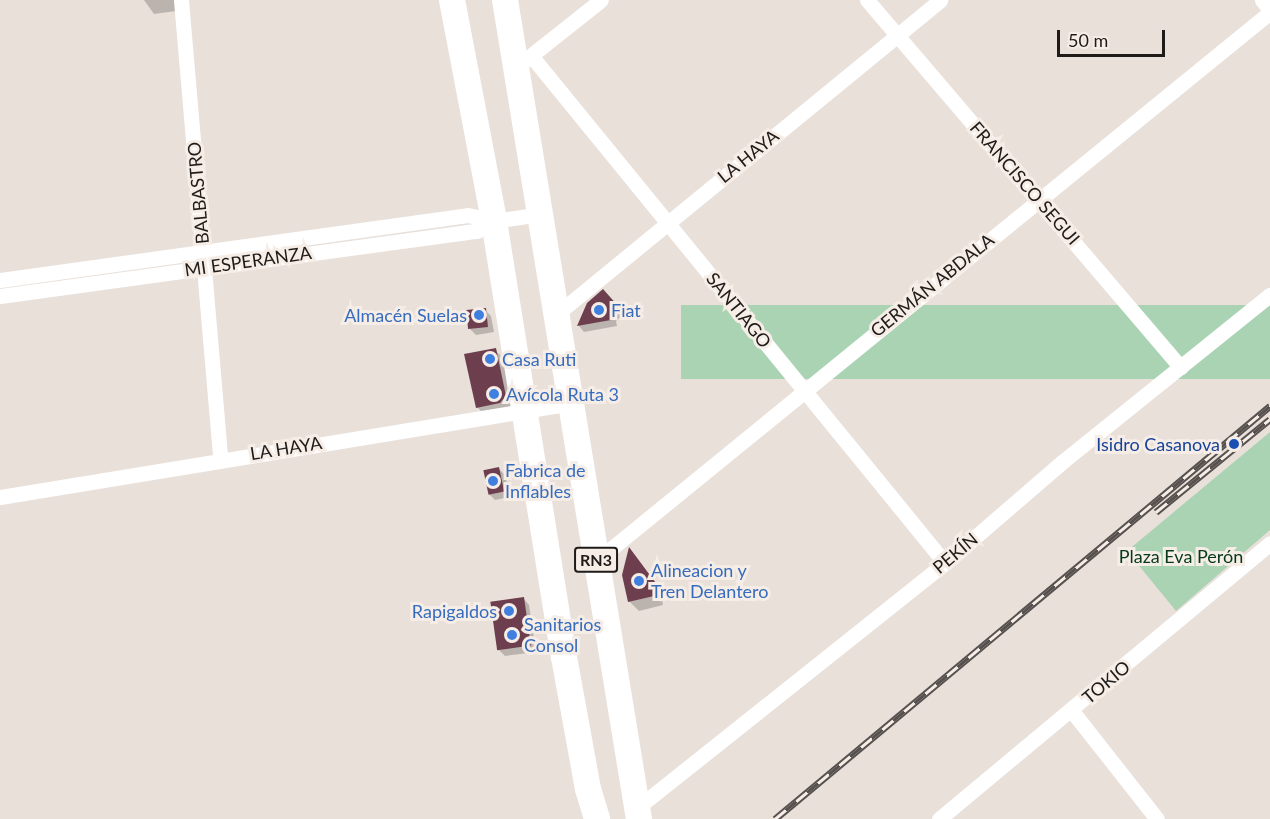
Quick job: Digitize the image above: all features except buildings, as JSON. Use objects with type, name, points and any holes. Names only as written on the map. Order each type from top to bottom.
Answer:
[{"type":"highway","name":"RN3","points":[[452,0],[494,221],[523,411],[586,778],[597,819]]},
{"type":"highway","name":"RN3","points":[[505,0],[524,61],[541,214],[638,813]]},
{"type":"street","name":"BALBASTRO","points":[[181,0],[220,458]]},
{"type":"street","points":[[524,61],[601,0]]},
{"type":"street","name":"FRANCISCO SEGUI","points":[[867,0],[1038,197],[1181,367]]},
{"type":"street","name":"LA HAYA","points":[[558,313],[666,222],[940,0]]},
{"type":"street","points":[[1262,0],[1270,11]]},
{"type":"street","name":"GERMÁN ABDALA","points":[[596,561],[1038,197],[1270,11]]},
{"type":"street","name":"SANTIAGO","points":[[524,61],[666,222],[945,563]]},
{"type":"street","name":"MI ESPERANZA","points":[[0,280],[477,214],[494,221]]},
{"type":"street","name":"MI ESPERANZA","points":[[0,296],[477,231],[494,221],[541,214]]},
{"type":"street","name":"PEKÍN","points":[[638,813],[945,563],[1062,462],[1270,295]]},
{"type":"street","name":"LA HAYA","points":[[0,496],[220,458],[573,403]]},
{"type":"street","name":"TOKIO","points":[[939,819],[1072,711],[1270,543]]},
{"type":"street","points":[[1072,711],[1157,819]]},
{"type":"green space","points":[[681,305],[1270,305],[1270,379],[681,379]]},
{"type":"green space","name":"Plaza Eva Perón","points":[[1270,432],[1270,530],[1176,611],[1127,551]]},
{"type":"railway","points":[[775,819],[1270,406]]},
{"type":"railway","points":[[1156,512],[1270,419]]},
{"type":"place","name":"Fiat","points":[[599,310]]},
{"type":"place","name":"Almacén Suelas","points":[[479,315]]},
{"type":"place","name":"Casa Ruti","points":[[490,359]]},
{"type":"place","name":"Avícola Ruta 3","points":[[494,394]]},
{"type":"place","name":"Isidro Casanova","points":[[1234,444]]},
{"type":"place","name":"Fabrica de Inflables","points":[[493,481]]},
{"type":"place","name":"Alineacion y Tren Delantero","points":[[639,581]]},
{"type":"place","name":"Rapigaldos","points":[[509,611]]},
{"type":"place","name":"Sanitarios Consol","points":[[512,635]]}]
